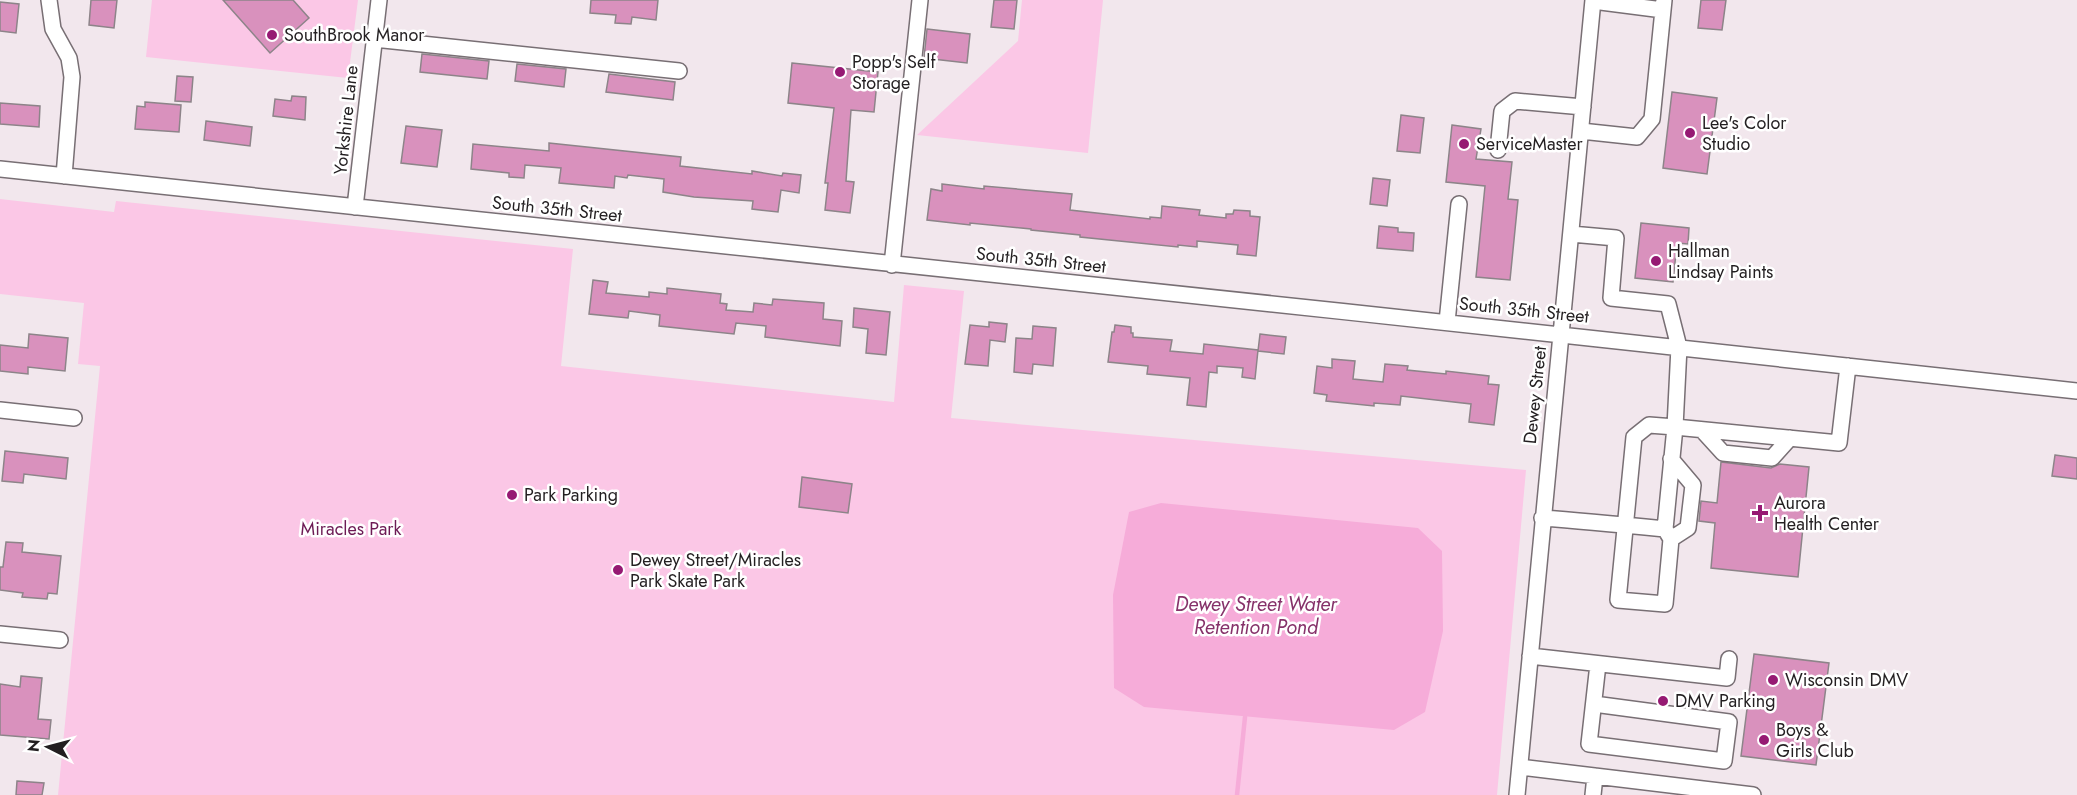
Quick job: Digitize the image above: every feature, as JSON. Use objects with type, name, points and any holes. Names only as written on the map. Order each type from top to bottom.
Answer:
[{"type":"street","points":[[49,0],[53,29],[69,58],[72,76],[64,176]]},
{"type":"street","name":"Yorkshire Lane","points":[[356,207],[379,0]]},
{"type":"street","points":[[892,265],[920,0]]},
{"type":"street","points":[[1581,131],[1637,137],[1652,118],[1663,5],[1593,1]]},
{"type":"street","name":"Dewey Street","points":[[1517,795],[1593,1]]},
{"type":"street","points":[[374,39],[679,71]]},
{"type":"street","points":[[1498,150],[1502,111],[1515,101],[1583,107]]},
{"type":"street","name":"South 35th Street","points":[[0,169],[892,265],[1561,333],[2077,391]]},
{"type":"street","points":[[1447,322],[1459,204]]},
{"type":"street","points":[[1571,234],[1616,238],[1611,298],[1668,304],[1679,347],[1675,427],[1671,459],[1665,604],[1618,600],[1634,437],[1649,425],[1675,427],[1839,443],[1848,366]]},
{"type":"street","points":[[0,410],[74,418]]},
{"type":"street","points":[[1702,430],[1723,453],[1772,458],[1790,438]]},
{"type":"street","points":[[1542,518],[1626,525],[1668,534],[1688,528],[1693,485],[1671,459]]},
{"type":"street","points":[[0,634],[60,640]]},
{"type":"street","points":[[1530,656],[1727,678],[1729,659]]},
{"type":"street","points":[[1594,705],[1729,722],[1724,761],[1589,744],[1598,664]]},
{"type":"street","points":[[1520,767],[1595,776],[1635,788],[1753,795]]},
{"type":"street","points":[[1593,795],[1595,776]]},
{"type":"green space","points":[[152,0],[223,0],[270,53],[308,18],[293,0],[358,0],[348,78],[146,57]]},
{"type":"green space","points":[[1022,0],[1103,0],[1088,153],[917,135],[1018,41]]},
{"type":"green space","name":"Miracles Park","points":[[0,199],[114,212],[116,201],[573,249],[561,366],[894,402],[904,285],[964,291],[951,418],[1526,470],[1497,795],[58,795],[100,366],[78,364],[84,303],[0,294]]},
{"type":"water","name":"Dewey Street Water Retention Pond","points":[[1161,503],[1418,528],[1442,551],[1443,631],[1425,712],[1394,730],[1144,707],[1114,688],[1113,595],[1129,512]]},
{"type":"building","points":[[91,0],[117,0],[114,28],[89,25]]},
{"type":"building","name":"SouthBrook Manor","points":[[223,0],[293,0],[309,18],[270,53]]},
{"type":"building","points":[[591,0],[658,0],[656,20],[632,17],[631,24],[615,23],[616,15],[590,13]]},
{"type":"building","points":[[994,0],[1017,0],[1014,29],[991,27]]},
{"type":"building","points":[[1701,0],[1726,0],[1722,30],[1698,28]]},
{"type":"building","points":[[0,2],[19,4],[16,33],[0,31]]},
{"type":"building","points":[[927,29],[970,34],[967,63],[924,58]]},
{"type":"building","points":[[422,54],[489,61],[487,79],[420,72]]},
{"type":"building","points":[[792,63],[878,72],[874,112],[851,110],[846,181],[854,182],[850,213],[825,210],[828,183],[825,183],[834,108],[788,103]]},
{"type":"building","points":[[517,64],[566,69],[564,87],[515,81]]},
{"type":"building","points":[[609,74],[675,82],[673,100],[606,92]]},
{"type":"building","points":[[177,76],[193,77],[191,102],[175,101]]},
{"type":"building","name":"Lee's Color Studio","points":[[1672,92],[1717,98],[1707,174],[1663,168]]},
{"type":"building","points":[[292,96],[306,97],[305,120],[273,116],[275,99],[291,101]]},
{"type":"building","points":[[145,102],[181,105],[179,132],[135,129],[137,106],[145,107]]},
{"type":"building","points":[[0,103],[40,106],[39,127],[0,124]]},
{"type":"building","points":[[1401,115],[1424,118],[1420,153],[1397,151]]},
{"type":"building","points":[[206,121],[252,127],[250,146],[204,140]]},
{"type":"building","points":[[1452,125],[1481,129],[1476,159],[1512,162],[1508,199],[1518,200],[1510,280],[1476,277],[1485,186],[1446,182]]},
{"type":"building","points":[[406,126],[442,130],[437,167],[401,163]]},
{"type":"building","points":[[549,143],[681,157],[680,166],[752,174],[752,171],[782,176],[783,173],[801,175],[799,193],[781,190],[778,212],[752,209],[753,201],[694,197],[663,192],[664,179],[615,176],[614,188],[559,183],[561,168],[525,165],[524,178],[509,177],[509,173],[471,169],[473,144],[549,151]]},
{"type":"building","points":[[1373,178],[1390,180],[1387,206],[1370,204]]},
{"type":"building","points":[[942,184],[1072,194],[1070,210],[1150,219],[1150,217],[1161,218],[1162,206],[1200,210],[1199,215],[1226,218],[1226,214],[1233,214],[1234,210],[1250,211],[1250,216],[1260,217],[1256,256],[1237,254],[1238,245],[1197,241],[1197,247],[1178,245],[1178,247],[1080,237],[1080,235],[1031,229],[927,220],[931,189],[942,191]]},
{"type":"building","name":"Hallman Lindsay Paints","points":[[1641,223],[1689,228],[1688,244],[1677,243],[1673,282],[1635,278]]},
{"type":"building","points":[[1379,226],[1398,228],[1398,232],[1414,233],[1413,251],[1377,248]]},
{"type":"building","points":[[593,280],[608,282],[606,293],[649,297],[649,292],[667,294],[667,288],[721,294],[720,303],[727,304],[726,310],[753,312],[754,303],[772,305],[773,299],[824,303],[823,319],[842,321],[840,346],[765,337],[766,326],[736,323],[734,334],[659,326],[660,315],[629,311],[628,318],[589,314]]},
{"type":"building","points":[[854,308],[890,312],[886,355],[866,353],[868,329],[853,327]]},
{"type":"building","points":[[989,322],[1007,324],[1005,342],[990,340],[988,366],[965,364],[970,325],[989,327]]},
{"type":"building","points":[[1115,325],[1131,327],[1133,337],[1172,340],[1170,351],[1203,354],[1204,344],[1258,350],[1255,379],[1242,377],[1243,368],[1217,366],[1217,373],[1209,372],[1206,407],[1187,405],[1190,378],[1147,374],[1148,366],[1108,362]]},
{"type":"building","points":[[1033,326],[1056,328],[1053,366],[1033,364],[1032,374],[1014,372],[1016,338],[1032,339]]},
{"type":"building","points":[[29,334],[68,338],[65,371],[28,367],[28,374],[0,371],[0,345],[28,348]]},
{"type":"building","points":[[1260,334],[1286,337],[1284,354],[1258,351]]},
{"type":"building","points":[[1332,359],[1355,361],[1353,379],[1383,382],[1385,364],[1408,366],[1407,370],[1446,374],[1446,371],[1489,376],[1488,384],[1499,385],[1494,425],[1469,422],[1471,404],[1401,396],[1400,405],[1374,403],[1374,406],[1326,401],[1327,395],[1314,393],[1317,366],[1332,368]]},
{"type":"building","points":[[5,451],[68,458],[66,479],[24,474],[23,483],[2,481]]},
{"type":"building","points":[[2055,455],[2077,458],[2077,479],[2052,476]]},
{"type":"building","name":"Aurora Health Center","points":[[1721,462],[1771,468],[1780,464],[1809,467],[1798,577],[1711,568],[1715,523],[1699,521],[1701,501],[1717,503]]},
{"type":"building","points":[[802,477],[852,484],[848,513],[799,507]]},
{"type":"building","points":[[6,542],[23,543],[22,552],[61,556],[57,594],[48,593],[47,599],[22,597],[23,593],[0,590],[0,567],[3,567]]},
{"type":"building","points":[[1754,654],[1829,663],[1816,765],[1741,756]]},
{"type":"building","points":[[21,676],[42,678],[38,719],[51,720],[49,739],[0,735],[0,684],[20,687]]},
{"type":"building","points":[[17,781],[44,783],[42,795],[16,795]]},
{"type":"waterway","points":[[1237,795],[1245,717]]},
{"type":"place","name":"SouthBrook Manor","points":[[272,35]]},
{"type":"place","name":"Popp's Self Storage","points":[[840,72]]},
{"type":"place","name":"Lee's Color Studio","points":[[1690,133]]},
{"type":"place","name":"ServiceMaster","points":[[1464,144]]},
{"type":"place","name":"Hallman Lindsay Paints","points":[[1656,261]]},
{"type":"place","name":"Park Parking","points":[[512,495]]},
{"type":"place","name":"Aurora Health Center","points":[[1760,513]]},
{"type":"place","name":"Dewey Street/Miracles Park Skate Park","points":[[618,570]]},
{"type":"place","name":"Wisconsin DMV","points":[[1773,680]]},
{"type":"place","name":"DMV Parking","points":[[1663,701]]},
{"type":"place","name":"Boys & Girls Club","points":[[1764,740]]}]
